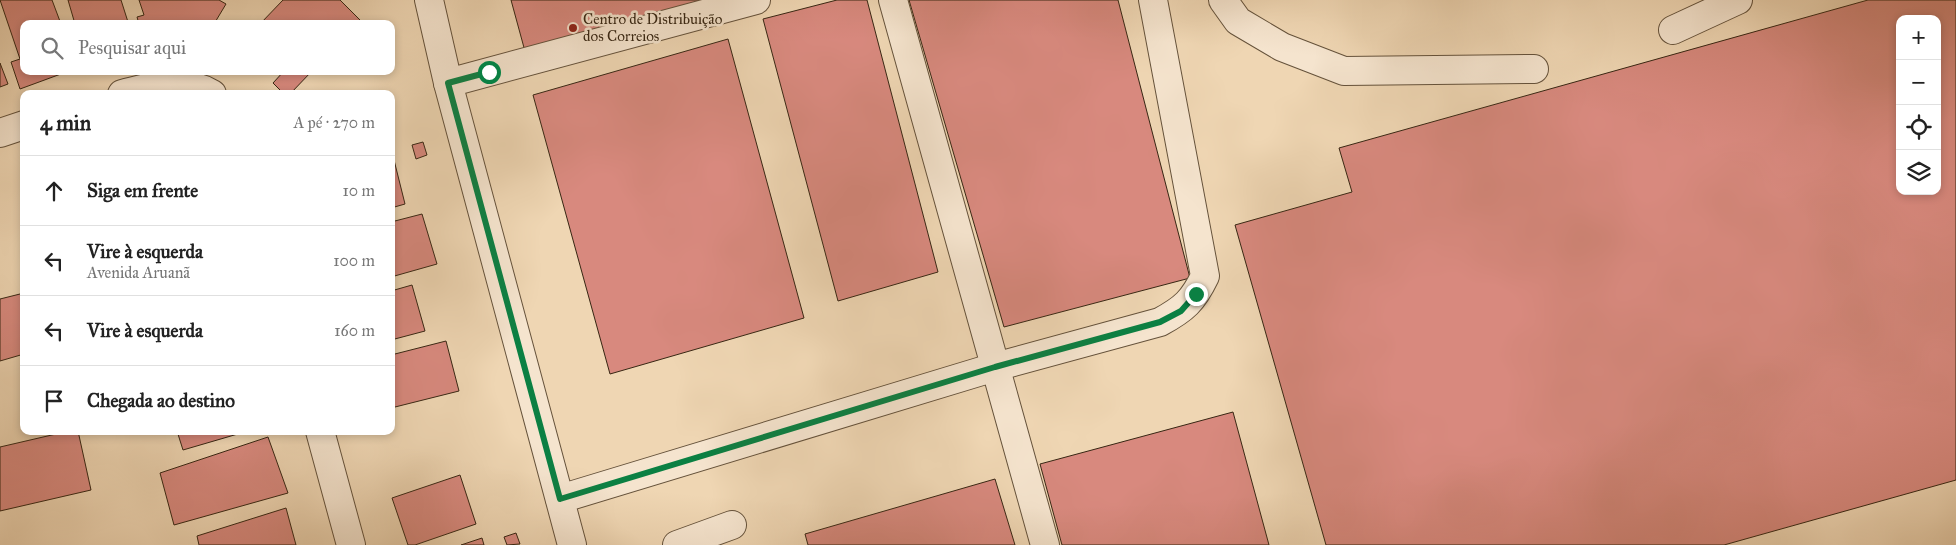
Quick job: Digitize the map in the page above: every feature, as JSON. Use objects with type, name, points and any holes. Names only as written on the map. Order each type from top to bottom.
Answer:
[{"type":"street","points":[[429,0],[448,83],[572,545]]},
{"type":"street","points":[[448,83],[756,0]]},
{"type":"street","points":[[893,0],[1045,545]]},
{"type":"street","points":[[560,499],[995,367],[1160,322],[1181,311],[1196,294],[1205,276],[1153,0]]},
{"type":"street","points":[[1223,0],[1238,22],[1282,48],[1344,71],[1534,69]]},
{"type":"street","points":[[1673,30],[1738,0]]},
{"type":"street","points":[[138,90],[161,84],[179,83],[201,87],[206,90]]},
{"type":"street","points":[[0,132],[20,126]]},
{"type":"street","points":[[321,435],[351,545]]},
{"type":"street","points":[[677,545],[732,525]]},
{"type":"building","points":[[0,0],[52,0],[60,20],[20,20],[20,59]]},
{"type":"building","points":[[68,0],[121,0],[127,20],[74,20]]},
{"type":"building","points":[[139,0],[219,0],[226,4],[216,20],[138,20],[137,17],[144,15]]},
{"type":"building","points":[[283,0],[340,0],[360,20],[264,20]]},
{"type":"building","name":"Centro de Distribuição dos Correios","points":[[511,0],[730,0],[526,55]]},
{"type":"building","points":[[837,0],[867,0],[938,272],[838,301],[763,19]]},
{"type":"building","points":[[909,0],[1118,0],[1190,278],[1004,327]]},
{"type":"building","points":[[1868,0],[1956,0],[1956,480],[1724,545],[1326,545],[1235,225],[1352,192],[1339,148]]},
{"type":"building","points":[[728,39],[804,318],[610,374],[533,95]]},
{"type":"building","points":[[20,59],[20,75],[58,75],[20,89],[11,62]]},
{"type":"building","points":[[0,63],[8,84],[0,87]]},
{"type":"building","points":[[280,75],[308,75],[294,90],[280,90],[273,83]]},
{"type":"building","points":[[423,142],[427,155],[416,159],[412,145]]},
{"type":"building","points":[[395,164],[405,204],[395,207]]},
{"type":"building","points":[[422,214],[437,264],[395,276],[395,221]]},
{"type":"building","points":[[412,285],[425,331],[395,339],[395,290]]},
{"type":"building","points":[[20,294],[20,355],[0,361],[0,299]]},
{"type":"building","points":[[446,341],[459,391],[395,407],[395,354]]},
{"type":"building","points":[[1233,412],[1269,545],[1062,545],[1040,464]]},
{"type":"building","points":[[52,435],[79,435],[91,490],[0,511],[0,447]]},
{"type":"building","points":[[178,435],[234,435],[183,450]]},
{"type":"building","points":[[268,437],[288,493],[174,525],[160,473]]},
{"type":"building","points":[[460,475],[476,524],[415,545],[408,545],[392,498]]},
{"type":"building","points":[[995,479],[1015,545],[808,545],[805,534]]},
{"type":"building","points":[[286,508],[296,545],[199,545],[197,536]]},
{"type":"building","points":[[516,533],[520,544],[507,545],[504,537]]},
{"type":"building","points":[[482,538],[484,545],[461,545]]},
{"type":"place","name":"Centro de Distribuição dos Correios","points":[[573,28]]},
{"type":"route","points":[[489,72],[448,83],[560,499],[995,367],[1160,322],[1181,311],[1196,294]]}]
